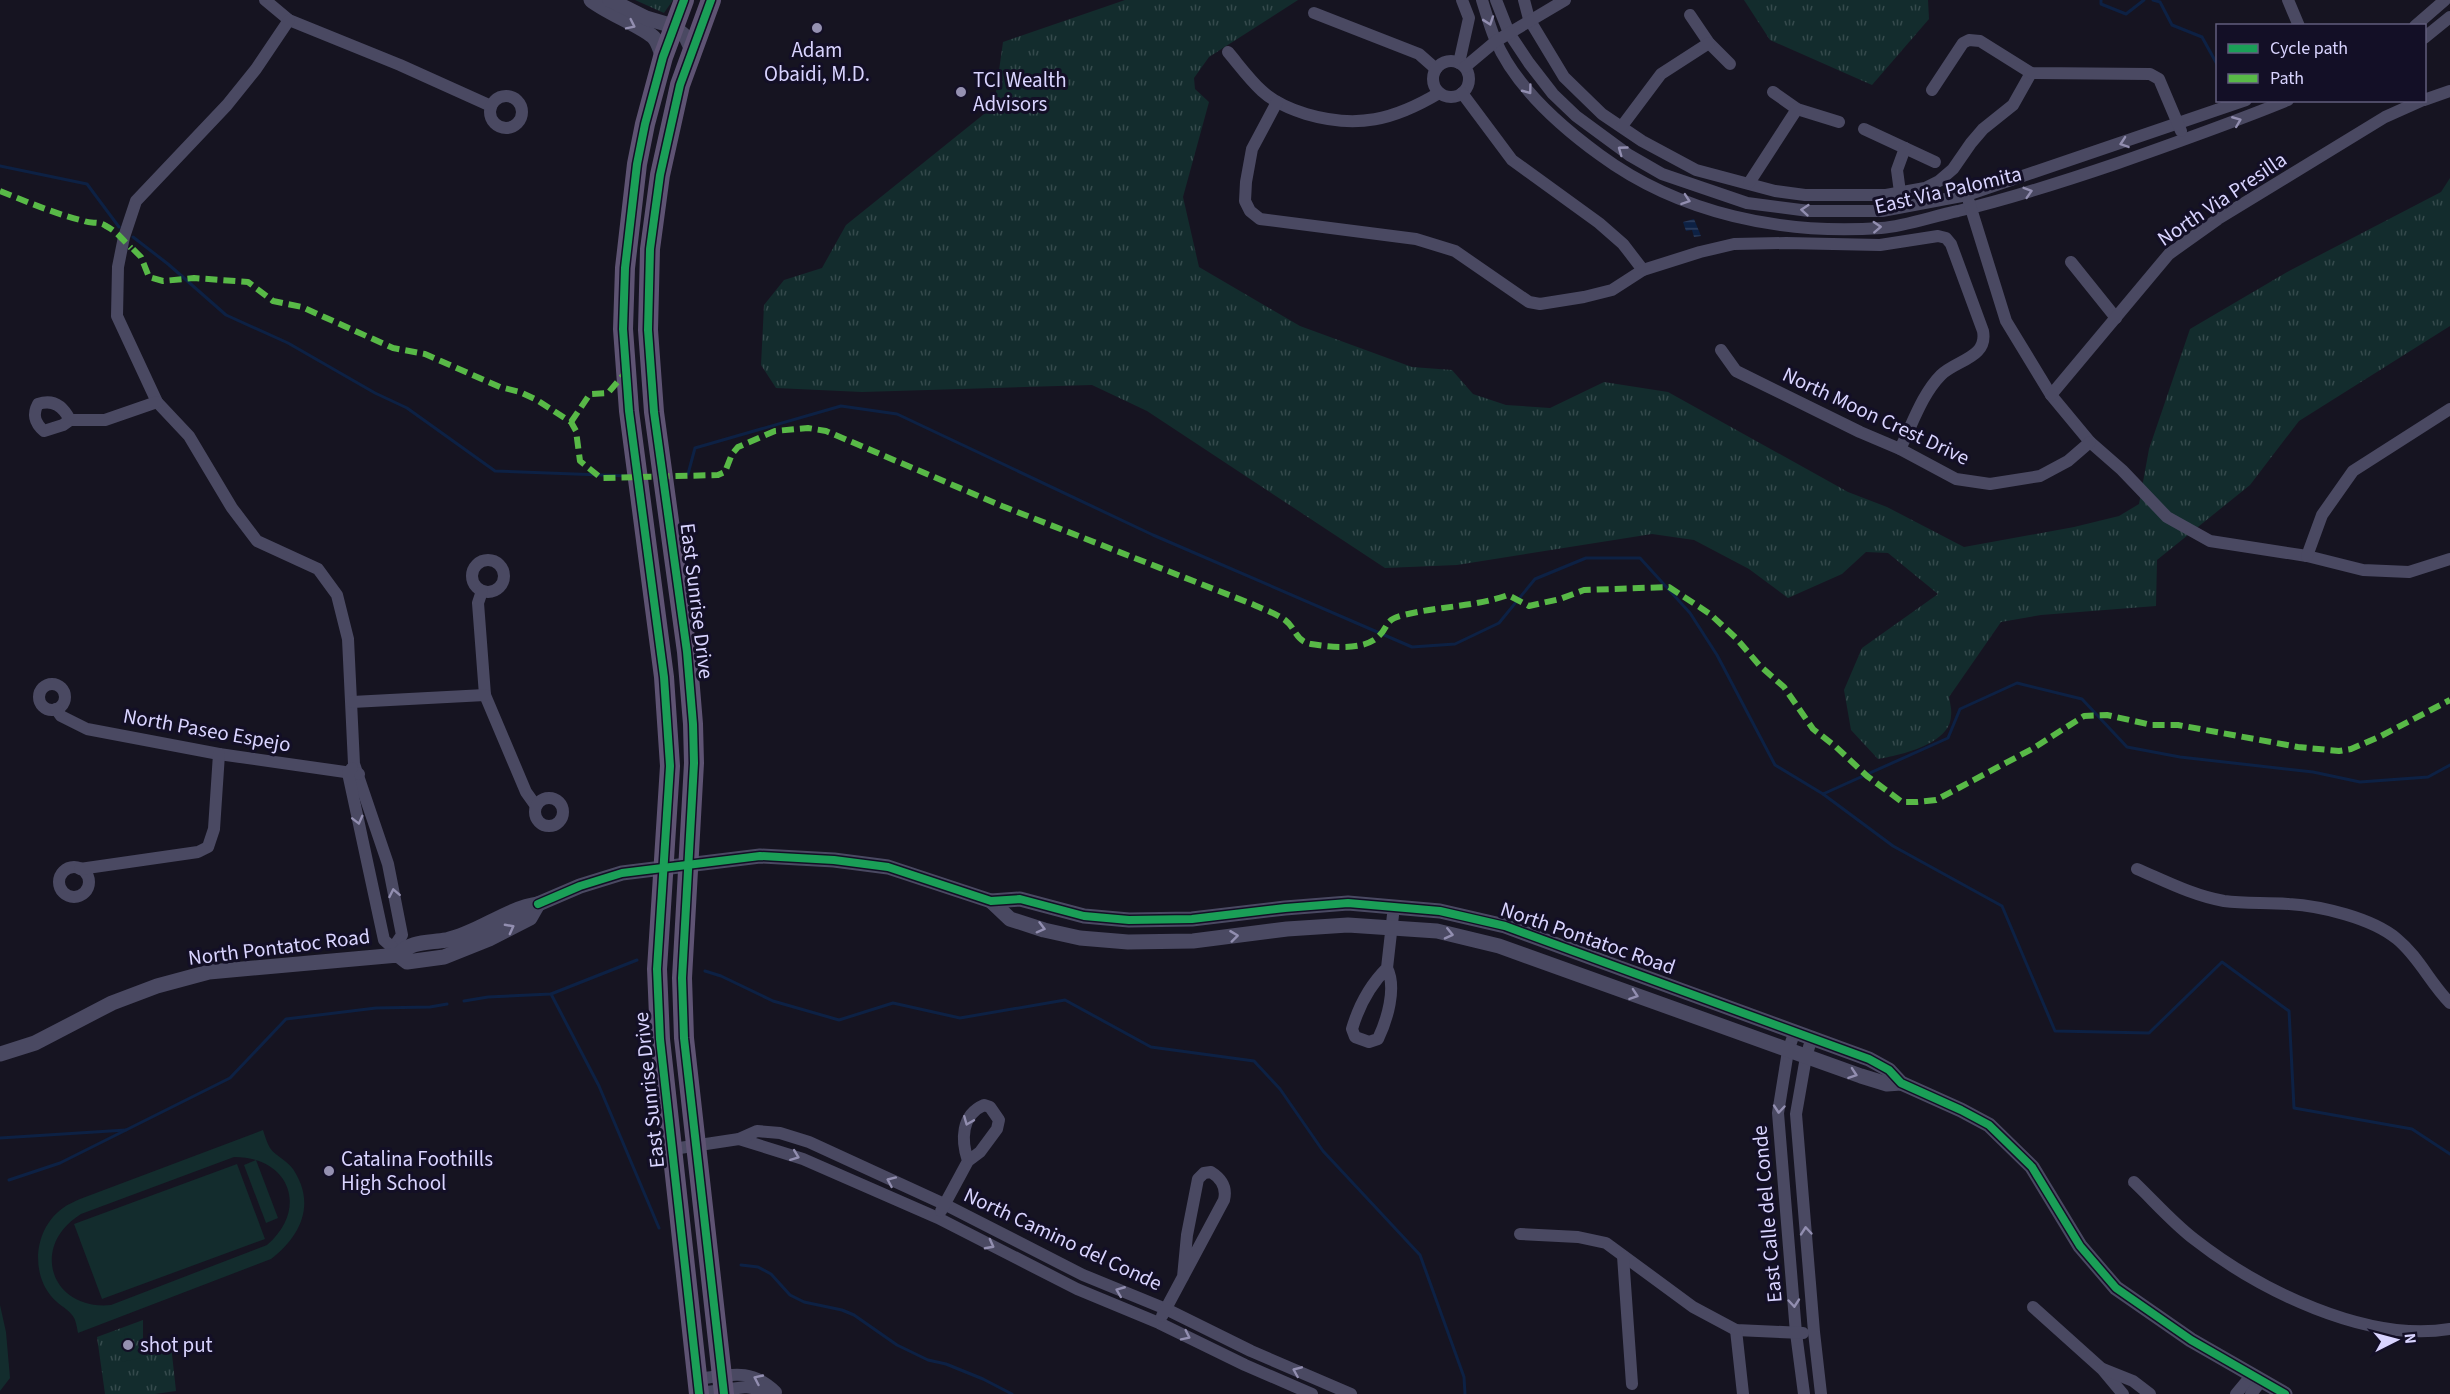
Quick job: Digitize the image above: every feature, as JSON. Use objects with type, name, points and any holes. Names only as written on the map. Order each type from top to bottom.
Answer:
[{"type":"main road","name":"East Sunrise Drive","points":[[684,0],[663,57],[645,124],[632,199],[625,268],[623,329],[629,411],[664,677],[670,766],[657,969],[660,1039],[698,1388]]},
{"type":"main road","name":"East Sunrise Drive","points":[[711,0],[680,85],[660,175],[650,249],[648,330],[654,412],[687,652],[693,724],[694,763],[682,978],[684,1038],[724,1387]]},
{"type":"main road","points":[[623,329],[648,330]]},
{"type":"street","points":[[265,0],[289,20],[400,65],[491,106]]},
{"type":"street","points":[[591,0],[608,13],[649,33],[656,40],[663,57]]},
{"type":"street","points":[[610,0],[646,18],[673,26],[686,37],[692,50]]},
{"type":"street","points":[[1462,0],[1469,18],[1462,65]]},
{"type":"street","name":"East Via Palomita","points":[[1482,0],[1496,41],[1540,105],[1557,121],[1620,170],[1655,189],[1743,220],[1808,228],[1883,228],[1971,208],[2067,180],[2185,140],[2283,102]]},
{"type":"street","name":"East Via Palomita","points":[[1496,0],[1509,33],[1553,94],[1568,109],[1629,155],[1662,174],[1747,203],[1809,211],[1882,211],[1967,195],[2240,102]]},
{"type":"street","points":[[1524,0],[1529,19],[1564,77],[1602,114],[1642,141],[1696,170],[1775,191],[1805,195],[1886,195],[1925,189],[1953,169],[1983,129],[2013,105],[2031,73]]},
{"type":"street","points":[[1462,65],[1529,19],[1564,0]]},
{"type":"street","points":[[2288,0],[2298,24]]},
{"type":"street","points":[[2417,24],[2445,0]]},
{"type":"street","points":[[1314,13],[1419,54],[1436,69]]},
{"type":"street","points":[[1690,15],[1709,43],[1730,64]]},
{"type":"street","points":[[2426,36],[2450,17]]},
{"type":"street","points":[[289,20],[256,69],[227,105],[136,201],[124,237],[118,267],[117,316],[157,402],[189,436],[232,508],[257,541],[318,569],[337,595],[348,639],[354,770],[384,940],[395,952],[402,935],[388,864],[354,770]]},
{"type":"street","points":[[1932,90],[1963,42],[1969,40],[1980,41],[2031,73],[2150,74],[2159,79],[2185,140]]},
{"type":"street","points":[[1622,126],[1661,74],[1709,43]]},
{"type":"street","points":[[1228,52],[1263,92],[1277,102],[1324,120],[1348,123],[1396,115],[1414,108],[1439,93]]},
{"type":"street","points":[[1446,62],[1462,65],[1468,72],[1468,84],[1462,93],[1453,97],[1439,93],[1433,84],[1436,69],[1446,62]]},
{"type":"street","name":"North Via Presilla","points":[[2426,99],[2450,91]]},
{"type":"street","points":[[1462,93],[1512,160],[1599,223],[1623,244],[1643,270]]},
{"type":"street","points":[[1773,93],[1797,109],[1839,122]]},
{"type":"street","points":[[1277,102],[1252,149],[1245,201],[1251,215],[1426,242],[1455,251],[1529,302],[1554,302],[1612,290],[1643,270],[1734,244],[1880,245],[1938,236],[1948,240],[1988,343],[1978,352],[1951,366],[1930,387],[1900,449]]},
{"type":"street","name":"North Via Presilla","points":[[2051,395],[2169,254],[2218,219],[2385,117],[2419,102]]},
{"type":"street","points":[[1749,183],[1797,109]]},
{"type":"street","points":[[1864,129],[1935,162]]},
{"type":"street","points":[[1900,192],[1897,170],[1905,148]]},
{"type":"street","points":[[1967,195],[2006,321],[2051,395],[2090,442],[2122,470],[2168,517],[2210,542],[2307,556],[2362,570],[2409,572],[2450,560]]},
{"type":"street","points":[[2071,262],[2116,318]]},
{"type":"street","name":"North Moon Crest Drive","points":[[1721,350],[1736,371],[1851,428],[1900,449],[1956,479],[1990,484],[2040,476],[2068,461],[2090,442]]},
{"type":"street","points":[[70,420],[105,420],[157,402]]},
{"type":"street","points":[[2307,556],[2322,515],[2353,471],[2450,409]]},
{"type":"street","points":[[482,591],[478,603],[485,695],[526,792],[536,806]]},
{"type":"street","points":[[352,702],[485,695]]},
{"type":"street","name":"North Paseo Espejo","points":[[56,709],[61,716],[87,729],[219,754],[354,770]]},
{"type":"street","points":[[80,869],[198,852],[208,847],[214,829],[219,754]]},
{"type":"street","name":"North Pontatoc Road","points":[[0,1054],[35,1043],[112,1003],[157,986],[209,972],[395,952],[405,946],[448,939],[485,926],[521,907],[538,904],[622,873],[760,856],[834,860],[888,867],[991,901],[1020,899],[1084,916],[1129,920],[1192,919],[1348,903],[1440,911],[1505,926],[1869,1059],[1889,1070],[1901,1083],[1989,1125],[2032,1167],[2080,1246],[2116,1288],[2191,1340],[2285,1394]]},
{"type":"street","points":[[2138,869],[2199,894],[2223,901],[2259,904],[2288,903],[2324,909],[2368,923],[2396,938],[2423,966],[2450,1003]]},
{"type":"street","name":"North Pontatoc Road","points":[[991,901],[1010,919],[1022,923],[1080,938],[1128,942],[1193,941],[1338,926],[1437,931],[1499,946],[1788,1051],[1887,1084],[1901,1083]]},
{"type":"street","name":"North Pontatoc Road","points":[[395,952],[407,962],[444,957],[489,939],[530,918],[538,904]]},
{"type":"street","points":[[1387,968],[1374,981],[1363,999],[1352,1029],[1355,1037],[1369,1042],[1378,1040],[1385,1024],[1391,976],[1387,968],[1394,906]]},
{"type":"street","points":[[444,957],[453,944],[482,931],[485,926]]},
{"type":"street","name":"East Calle del Conde","points":[[1795,1031],[1788,1051],[1778,1113],[1796,1333],[1804,1394]]},
{"type":"street","name":"East Calle del Conde","points":[[1812,1037],[1806,1057],[1796,1114],[1821,1394]]},
{"type":"street","name":"North Camino del Conde","points":[[673,1149],[739,1139],[757,1131],[780,1133],[809,1142],[944,1204],[1083,1275],[1166,1310],[1251,1352],[1351,1394]]},
{"type":"street","name":"North Camino del Conde","points":[[739,1139],[804,1159],[938,1218],[1077,1289],[1159,1323],[1245,1365],[1312,1394]]},
{"type":"street","name":"North Camino del Conde","points":[[938,1218],[968,1161]]},
{"type":"street","name":"North Camino del Conde","points":[[1159,1323],[1224,1200],[1226,1192],[1224,1186],[1212,1172],[1204,1173],[1198,1179],[1184,1255],[1183,1277]]},
{"type":"street","points":[[2134,1182],[2193,1238],[2252,1279],[2290,1297],[2355,1322],[2398,1331],[2426,1333],[2450,1329]]},
{"type":"street","points":[[1520,1234],[1578,1237],[1606,1243],[1693,1307],[1736,1330],[1814,1332]]},
{"type":"street","points":[[1623,1256],[1632,1384]]},
{"type":"street","points":[[2033,1307],[2102,1369],[2123,1394]]},
{"type":"street","points":[[1736,1330],[1743,1394]]},
{"type":"street","points":[[2102,1369],[2133,1381],[2150,1394]]},
{"type":"street","points":[[2236,1394],[2256,1379]]},
{"type":"street","points":[[2251,1394],[2256,1379]]},
{"type":"street","points":[[698,1388],[746,1387],[778,1393]]},
{"type":"green space","points":[[635,0],[673,0],[664,13]]},
{"type":"green space","points":[[1125,0],[1298,0],[1209,57],[1194,78],[1195,89],[1209,102],[1183,197],[1199,267],[1300,326],[1412,367],[1452,370],[1473,394],[1506,405],[1550,408],[1604,382],[1668,392],[1848,492],[1887,507],[1964,547],[2074,527],[2119,516],[2139,504],[2149,449],[2190,329],[2289,271],[2441,192],[2450,178],[2450,326],[2299,421],[2250,485],[2157,560],[2156,606],[2041,615],[2001,622],[1949,697],[1951,716],[1949,726],[1942,734],[1934,741],[1911,751],[1878,759],[1851,730],[1844,690],[1862,648],[1938,594],[1888,553],[1866,552],[1842,574],[1788,598],[1749,569],[1694,540],[1652,534],[1457,565],[1385,568],[1147,411],[1092,385],[862,392],[776,388],[761,365],[764,305],[784,280],[822,268],[846,225],[994,106],[1003,42]]},
{"type":"green space","points":[[1744,0],[1928,0],[1929,19],[1872,85],[1770,40]]},
{"type":"green space","points":[[263,1130],[270,1148],[296,1174],[302,1186],[304,1210],[296,1232],[281,1251],[271,1259],[78,1333],[73,1317],[53,1299],[44,1286],[38,1262],[41,1238],[46,1227],[63,1208],[80,1199]],"holes":[[[234,1157],[253,1159],[269,1166],[280,1175],[287,1188],[290,1201],[287,1216],[280,1231],[267,1245],[111,1305],[90,1304],[74,1298],[61,1287],[54,1274],[52,1258],[55,1243],[65,1227],[81,1214]]]},
{"type":"green space","points":[[256,1160],[278,1218],[266,1223],[244,1165]]},
{"type":"green space","points":[[237,1164],[265,1239],[102,1299],[74,1224]]},
{"type":"green space","points":[[0,1305],[6,1332],[10,1378],[0,1391]]},
{"type":"green space","points":[[143,1320],[143,1348],[171,1345],[176,1391],[155,1394],[105,1394],[97,1337]]},
{"type":"green space","name":"shot put","points":[[125,1332],[141,1358],[121,1362]]},
{"type":"water","points":[[1694,219],[1701,236],[1694,237],[1692,230],[1686,231],[1683,222]]},
{"type":"waterway","points":[[2101,0],[2101,4],[2126,14],[2144,0]]},
{"type":"waterway","points":[[2153,0],[2160,2],[2172,25],[2202,37],[2216,62]]},
{"type":"waterway","points":[[0,166],[87,184],[119,227]]},
{"type":"waterway","points":[[133,237],[168,264],[226,315],[288,343],[375,393],[407,408],[495,471],[628,476]]},
{"type":"waterway","points":[[688,474],[695,448],[841,406],[897,414],[1153,535],[1412,647],[1455,644],[1499,623],[1535,579],[1586,558],[1640,558],[1690,613],[1717,655],[1775,765],[1823,794],[1948,738],[1960,709],[2017,683],[2082,699],[2127,747],[2180,757],[2313,772],[2360,782],[2428,777],[2450,765]]},
{"type":"waterway","points":[[1823,794],[1893,846],[2002,906],[2055,1031],[2149,1033],[2222,962],[2289,1011],[2294,1108],[2412,1129],[2450,1154]]},
{"type":"waterway","points":[[464,1001],[488,997],[551,994],[637,960]]},
{"type":"waterway","points":[[705,971],[721,976],[773,1001],[839,1020],[893,1003],[960,1018],[1065,1000],[1151,1047],[1254,1061],[1280,1089],[1323,1151],[1420,1255],[1464,1377],[1465,1394]]},
{"type":"waterway","points":[[551,994],[599,1086],[659,1228]]},
{"type":"waterway","points":[[9,1180],[60,1163],[230,1078],[286,1019],[376,1008],[430,1007],[447,1004]]},
{"type":"waterway","points":[[0,1138],[126,1130]]},
{"type":"waterway","points":[[741,1265],[758,1267],[771,1274],[790,1295],[804,1302],[842,1310],[854,1315],[897,1345],[928,1360],[946,1364],[983,1379],[1012,1394]]},
{"type":"marked path","points":[[0,191],[63,215],[103,224],[131,248]]},
{"type":"marked path","points":[[133,249],[141,257],[149,277],[163,281],[194,278],[248,282],[273,301],[302,307],[393,348],[425,354],[500,387],[520,392],[537,400],[571,422],[576,431],[580,461],[601,478],[718,475],[725,472],[732,454],[738,447],[775,431],[808,428],[826,431],[1002,506],[1269,611],[1289,623],[1302,640],[1311,644],[1346,647],[1364,644],[1378,637],[1390,621],[1397,617],[1483,602],[1508,595],[1529,606],[1560,599],[1584,590],[1669,587],[1710,614],[1736,638],[1760,666],[1784,687],[1813,729],[1867,776],[1902,802],[1936,800],[2032,749],[2084,716],[2107,715],[2152,725],[2178,725],[2298,747],[2339,751],[2351,749],[2381,736],[2450,700]]},
{"type":"marked path","points":[[571,422],[590,394],[608,393],[626,372]]},
{"type":"cycle path","points":[[684,0],[663,57],[637,164],[625,268],[623,329],[629,411],[664,677],[670,766],[657,969],[660,1039],[699,1394]]},
{"type":"cycle path","points":[[711,0],[680,85],[660,175],[650,249],[648,330],[654,412],[687,652],[693,724],[694,763],[682,978],[684,1038],[724,1394]]},
{"type":"cycle path","points":[[538,904],[580,886],[622,873],[760,856],[834,860],[888,867],[991,901],[1020,899],[1084,916],[1129,920],[1192,919],[1348,903],[1440,911],[1505,926],[1869,1059],[1889,1070],[1901,1083],[1989,1125],[2032,1167],[2080,1246],[2116,1288],[2191,1340],[2285,1394]]},
{"type":"place","name":"Adam Obaidi, M.D.","points":[[817,28]]},
{"type":"place","name":"TCI Wealth Advisors","points":[[961,92]]},
{"type":"place","name":"Catalina Foothills High School","points":[[329,1171]]},
{"type":"place","name":"shot put","points":[[128,1345]]}]
